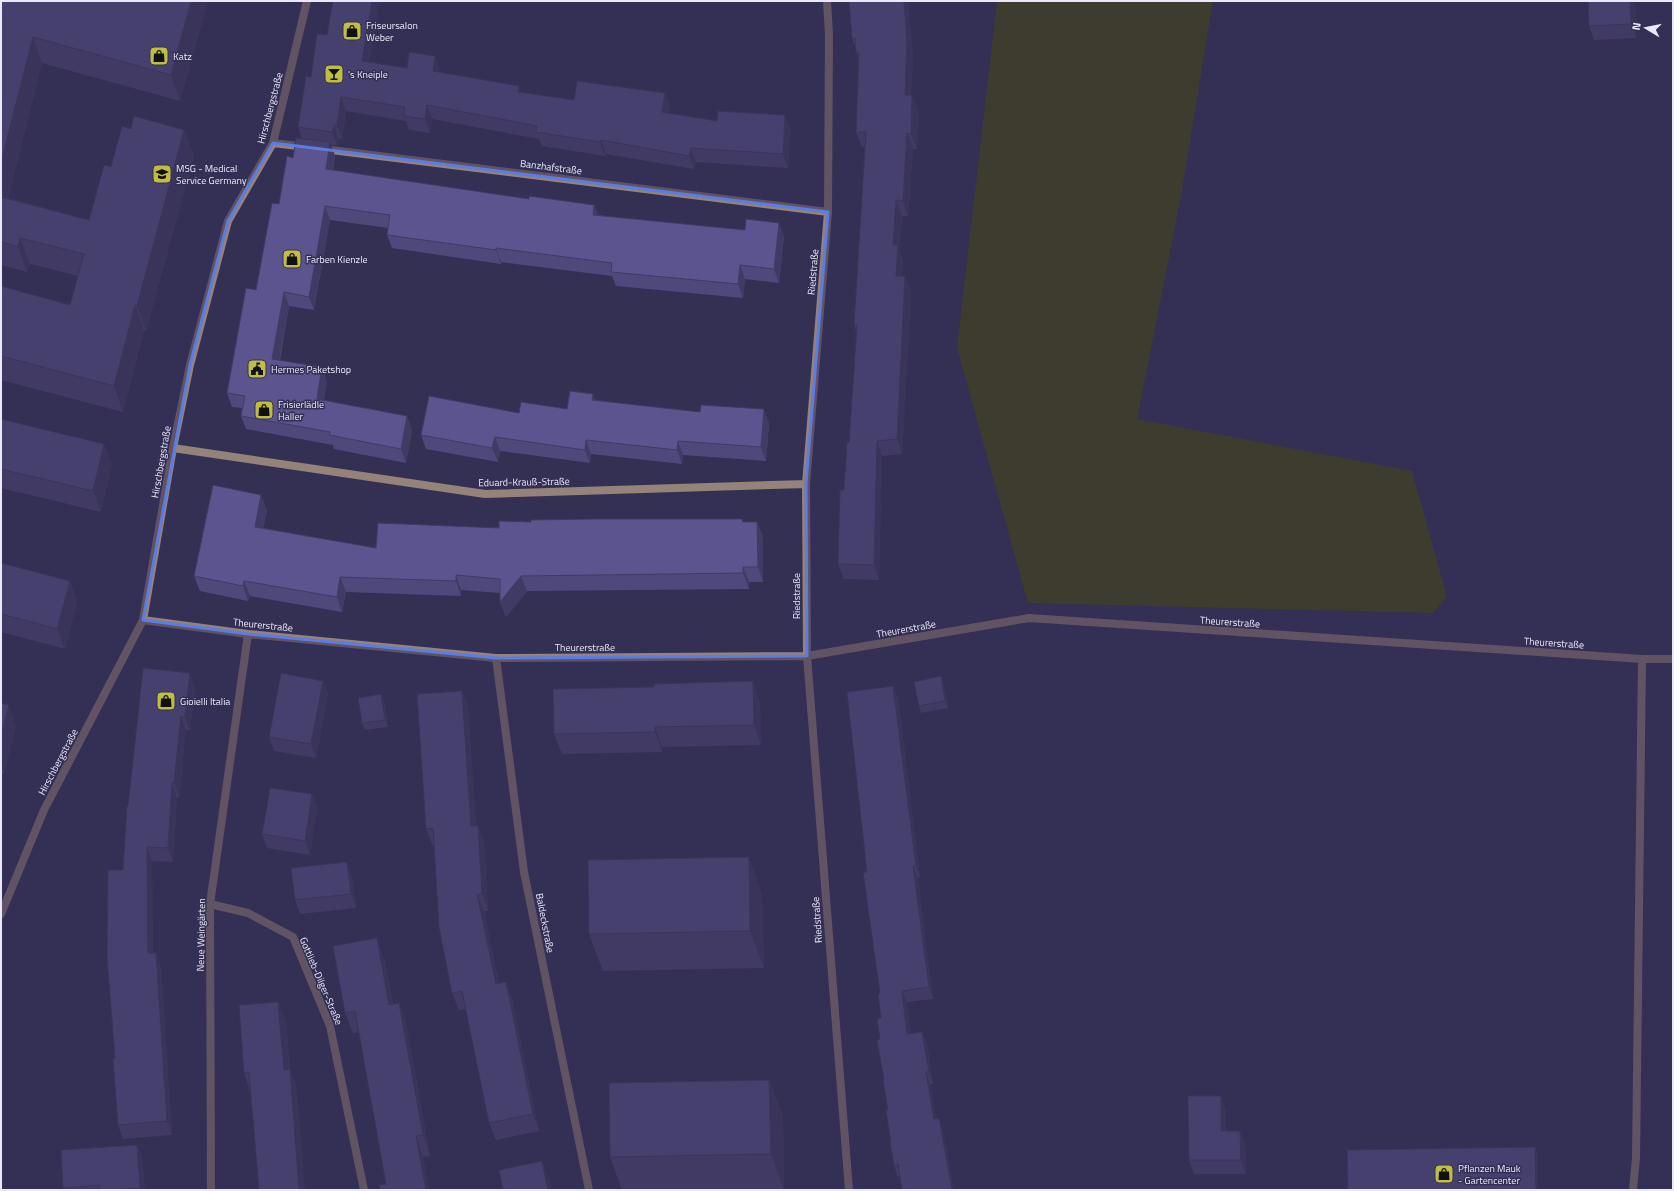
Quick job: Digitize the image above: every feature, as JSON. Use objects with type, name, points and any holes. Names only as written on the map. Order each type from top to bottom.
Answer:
[{"type":"street","name":"Hirschbergstraße","points":[[1,914],[44,810],[143,620],[173,448],[190,366],[228,221],[273,143],[307,1]]},
{"type":"street","name":"Riedstraße","points":[[826,1],[828,34],[828,212],[806,484],[807,656],[849,1190]]},
{"type":"street","name":"Banzhafstraße","points":[[273,143],[828,212]]},
{"type":"street","name":"Eduard-Krauß-Straße","points":[[173,448],[485,494],[806,484]]},
{"type":"street","name":"Theurerstraße","points":[[143,620],[248,634],[496,658],[807,656],[1029,618],[1642,659],[1673,659]]},
{"type":"street","name":"Neue Weingärten","points":[[211,1190],[210,904],[248,634]]},
{"type":"street","name":"Baldeckstraße","points":[[496,658],[524,872],[589,1190]]},
{"type":"street","points":[[1633,1190],[1636,1158],[1642,659]]},
{"type":"street","name":"Gottlieb-Dilger-Straße","points":[[210,904],[248,913],[293,937],[330,1026],[364,1190]]},
{"type":"highlighted area","points":[[273,143],[828,212],[806,484],[807,656],[496,658],[248,634],[143,620],[190,365],[228,221]]},
{"type":"shaded area","points":[[997,1],[1213,1],[1181,196],[1137,419],[1412,471],[1447,597],[1433,613],[1028,603],[957,348]]},
{"type":"building","points":[[1,1],[191,1],[171,75],[33,37],[1,162]]},
{"type":"building","points":[[333,1],[372,1],[362,61],[407,68],[409,52],[435,56],[433,71],[519,86],[518,92],[574,100],[577,81],[665,93],[662,112],[717,121],[718,111],[785,115],[783,154],[691,148],[689,156],[601,140],[600,142],[536,132],[537,126],[427,105],[425,119],[404,116],[405,107],[341,97],[337,125],[334,125],[332,132],[298,127],[306,76],[311,77],[317,34],[327,35]]},
{"type":"building","points":[[904,1],[907,42],[905,95],[912,95],[911,134],[907,133],[903,201],[896,200],[893,245],[898,245],[896,276],[905,276],[897,439],[877,441],[874,565],[838,564],[840,490],[844,490],[847,442],[849,443],[857,325],[854,325],[866,132],[856,132],[859,52],[856,52],[855,38],[852,38],[849,2]]},
{"type":"building","points":[[1588,1],[1630,1],[1631,24],[1589,26]]},
{"type":"building","points":[[134,116],[184,130],[114,386],[1,356],[1,286],[70,305],[84,254],[20,238],[18,247],[1,242],[1,197],[89,220],[104,165],[111,167],[122,126],[131,129]]},
{"type":"building","points":[[296,138],[330,142],[326,169],[529,199],[529,196],[594,205],[593,215],[745,230],[746,219],[779,223],[774,269],[740,265],[738,284],[611,272],[612,263],[496,248],[496,250],[387,235],[390,215],[325,206],[309,297],[284,292],[272,359],[322,367],[317,399],[407,416],[401,449],[329,435],[330,432],[241,416],[245,396],[227,393],[246,288],[256,290],[272,203],[279,204],[287,156],[293,158]]},
{"type":"building","points":[[570,391],[593,394],[592,400],[700,412],[701,405],[764,409],[761,447],[678,441],[677,450],[586,440],[585,450],[495,437],[492,448],[421,435],[429,396],[519,413],[521,402],[567,409]]},
{"type":"building","points":[[1,419],[104,444],[93,491],[1,469]]},
{"type":"building","points":[[213,485],[261,495],[255,527],[376,548],[378,523],[499,528],[499,521],[531,522],[531,520],[596,519],[742,519],[743,522],[757,522],[758,567],[743,567],[743,573],[521,576],[500,602],[500,579],[456,575],[456,581],[340,577],[337,597],[244,581],[243,586],[194,576]]},
{"type":"building","points":[[1,563],[70,581],[57,629],[1,614]]},
{"type":"building","points":[[143,668],[190,673],[185,717],[181,716],[174,783],[172,783],[168,848],[147,847],[148,953],[156,953],[167,1121],[118,1125],[113,1059],[115,1059],[107,957],[108,870],[123,870],[127,806]]},
{"type":"building","points":[[281,673],[323,681],[311,744],[269,737]]},
{"type":"building","points":[[941,676],[945,701],[919,706],[914,682]]},
{"type":"building","points":[[753,681],[754,725],[655,727],[655,732],[554,734],[553,689],[654,687],[654,684]]},
{"type":"building","points":[[893,686],[916,866],[913,866],[929,987],[902,991],[907,1034],[922,1032],[929,1072],[926,1072],[934,1119],[939,1118],[952,1190],[902,1190],[898,1164],[894,1165],[890,1142],[886,1110],[888,1110],[877,1040],[880,1039],[877,1019],[881,1018],[878,994],[880,993],[863,872],[867,872],[847,692]]},
{"type":"building","points":[[462,691],[471,826],[478,826],[482,893],[477,894],[496,984],[506,982],[533,1114],[489,1123],[462,991],[452,993],[439,927],[433,828],[426,829],[417,694]]},
{"type":"building","points":[[381,694],[385,720],[362,723],[358,698]]},
{"type":"building","points":[[1,703],[9,705],[1,735]]},
{"type":"building","points":[[270,788],[312,794],[305,841],[262,834]]},
{"type":"building","points":[[749,857],[750,931],[589,934],[588,860]]},
{"type":"building","points":[[347,862],[351,894],[295,900],[291,868]]},
{"type":"building","points":[[377,938],[389,1005],[399,1003],[423,1135],[416,1136],[426,1190],[380,1190],[379,1185],[386,1184],[355,1011],[345,1013],[333,946]]},
{"type":"building","points":[[278,1002],[284,1070],[290,1069],[299,1190],[259,1190],[249,1072],[244,1073],[239,1005]]},
{"type":"building","points":[[769,1080],[771,1154],[610,1157],[609,1083]]},
{"type":"building","points":[[1188,1096],[1221,1096],[1221,1131],[1240,1131],[1241,1160],[1189,1160]]},
{"type":"building","points":[[137,1145],[140,1188],[100,1190],[100,1185],[63,1188],[61,1150]]},
{"type":"building","name":"Pflanzen Mauk - Gartencenter","points":[[1535,1147],[1536,1190],[1348,1190],[1347,1150]]},
{"type":"building","points":[[542,1161],[548,1190],[503,1190],[499,1170]]},
{"type":"place","name":"Friseursalon Weber","points":[[352,31]]},
{"type":"place","name":"Katz","points":[[159,56]]},
{"type":"place","name":"'s Kneiple","points":[[334,74]]},
{"type":"place","name":"MSG - Medical Service Germany","points":[[162,174]]},
{"type":"place","name":"Farben Kienzle","points":[[292,259]]},
{"type":"place","name":"Hermes Paketshop","points":[[257,369]]},
{"type":"place","name":"Frisierlädle Haller","points":[[264,410]]},
{"type":"place","name":"Gioielli Italia","points":[[166,701]]},
{"type":"place","name":"Pflanzen Mauk - Gartencenter","points":[[1444,1174]]}]
